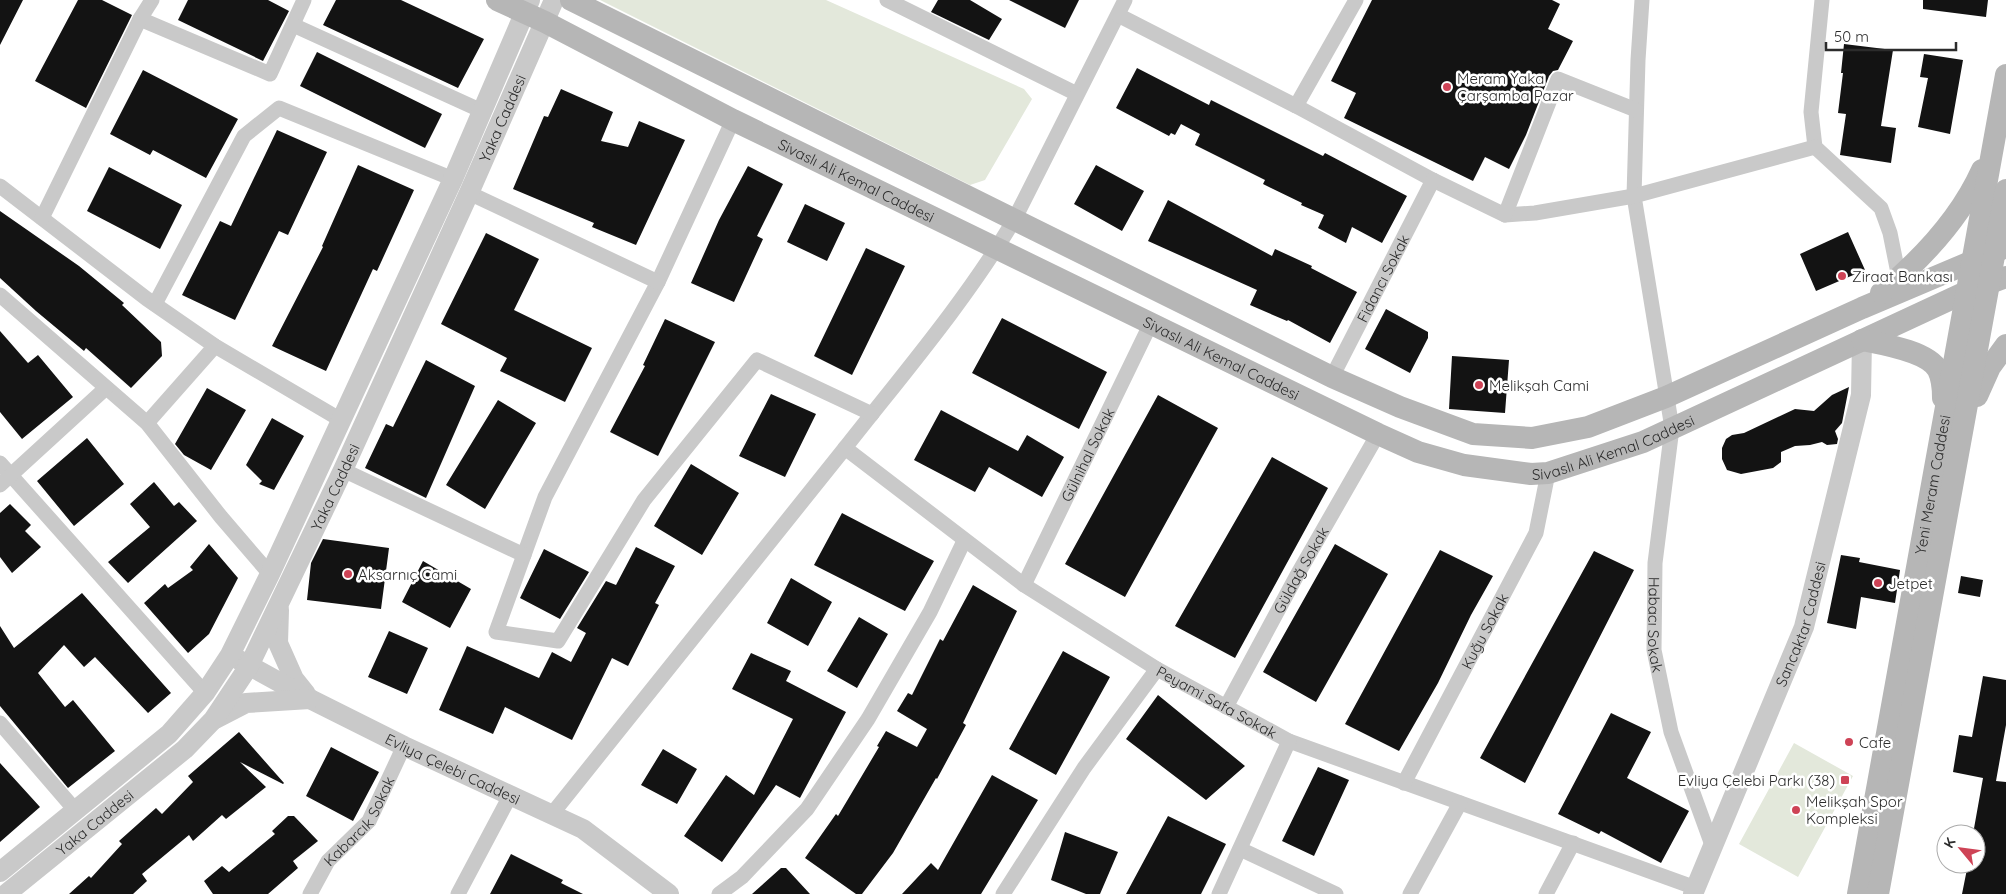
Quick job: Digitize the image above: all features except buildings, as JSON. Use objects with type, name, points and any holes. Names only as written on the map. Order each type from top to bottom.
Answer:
[{"type":"main road","name":"Sivaslı Ali Kemal Caddesi","points":[[497,0],[533,12],[733,120],[1150,325],[1418,452],[1464,465],[1531,474],[1548,472],[1643,442],[1966,292],[1997,280]]},
{"type":"main road","name":"Sivaslı Ali Kemal Caddesi","points":[[571,0],[1332,377],[1400,407],[1473,434],[1532,438],[1588,426],[1666,397],[1862,308],[2000,250]]},
{"type":"main road","name":"Yeni Meram Caddesi","points":[[1878,894],[1954,421],[1966,292],[2006,75]]},
{"type":"main road","points":[[1862,308],[1899,278],[1941,234],[1971,194],[1995,142]]},
{"type":"main road","name":"Yeni Meram Caddesi","points":[[1858,894],[1954,421],[1997,280],[2006,190]]},
{"type":"main road","points":[[1862,340],[1920,355],[1938,370],[1954,421]]},
{"type":"main road","points":[[1954,421],[2006,345]]},
{"type":"street","points":[[42,218],[140,19],[152,0]]},
{"type":"street","points":[[140,19],[270,74],[304,0]]},
{"type":"street","name":"Yaka Caddesi","points":[[0,872],[169,734],[204,693],[230,655],[270,574],[453,179],[482,111],[533,12],[554,0]]},
{"type":"street","points":[[887,0],[1078,94]]},
{"type":"street","points":[[552,814],[929,344],[997,249],[1014,220],[1125,0]]},
{"type":"street","points":[[1296,106],[1356,0]]},
{"type":"street","name":"Habacı Sokak","points":[[1642,0],[1636,110],[1634,196],[1672,428],[1655,563],[1654,650],[1671,732],[1712,845]]},
{"type":"street","points":[[1822,0],[1811,112],[1816,147],[1881,208],[1890,233],[1899,278]]},
{"type":"street","name":"Yaka Caddesi","points":[[6,894],[185,749],[213,720],[249,666],[343,470],[469,193],[533,12]]},
{"type":"street","points":[[1118,15],[1296,106],[1433,180],[1505,215],[1535,213],[1634,196],[1816,147]]},
{"type":"street","points":[[293,25],[482,111]]},
{"type":"street","points":[[1505,215],[1558,79],[1636,110]]},
{"type":"street","points":[[155,304],[244,136],[279,108],[453,179]]},
{"type":"street","points":[[733,120],[658,282],[545,497],[496,632],[558,641],[644,500],[757,360],[872,414]]},
{"type":"street","name":"Fidancı Sokak","points":[[1332,377],[1433,180]]},
{"type":"street","points":[[0,186],[155,304],[215,346],[341,420]]},
{"type":"street","points":[[469,193],[658,282]]},
{"type":"street","points":[[0,295],[147,423],[221,517],[270,574]]},
{"type":"street","name":"Gülnihal Sokak","points":[[1024,585],[1150,325]]},
{"type":"street","name":"Sancaktar Caddesi","points":[[1694,891],[1804,627],[1861,395],[1862,340]]},
{"type":"street","points":[[147,423],[215,346]]},
{"type":"street","points":[[6,480],[106,388]]},
{"type":"street","name":"Güldağ Sokak","points":[[1226,707],[1296,577],[1378,434]]},
{"type":"street","points":[[845,448],[964,541],[1024,585],[1157,669]]},
{"type":"street","points":[[0,463],[6,480],[204,693]]},
{"type":"street","points":[[343,470],[524,555]]},
{"type":"street","name":"Kuğu Sokak","points":[[1404,783],[1536,533],[1548,472]]},
{"type":"street","points":[[720,894],[742,877],[807,809],[868,719],[930,612],[964,541]]},
{"type":"street","points":[[279,601],[278,643],[294,679],[310,699]]},
{"type":"street","name":"Evliya Çelebi Caddesi","points":[[230,655],[310,699],[404,746],[583,828],[659,891]]},
{"type":"street","name":"Peyami Safa Sokak","points":[[1002,894],[1084,768],[1157,669],[1289,741],[1219,894]]},
{"type":"street","points":[[213,720],[246,703],[310,699]]},
{"type":"street","points":[[0,723],[76,811]]},
{"type":"street","points":[[1289,741],[1573,843],[1694,891]]},
{"type":"street","name":"Kabarcık Sokak","points":[[310,894],[328,861],[369,821],[404,746]]},
{"type":"street","points":[[458,894],[511,794]]},
{"type":"street","points":[[1410,894],[1460,803]]},
{"type":"street","points":[[1546,894],[1573,843]]},
{"type":"street","points":[[1240,849],[1336,894]]},
{"type":"shaded area","points":[[600,0],[826,0],[1024,89],[1032,99],[985,180],[970,185]]},
{"type":"shaded area","name":"Melikşah Spor Kompleksi","points":[[1794,743],[1853,776],[1798,877],[1739,844]]},
{"type":"place","name":"Meram Yaka Çarşamba Pazar","points":[[1447,87]]},
{"type":"place","name":"Ziraat Bankası","points":[[1842,276]]},
{"type":"place","name":"Melikşah Cami","points":[[1479,385]]},
{"type":"place","name":"Aksarnıç Cami","points":[[348,574]]},
{"type":"place","name":"Jetpet","points":[[1878,583]]},
{"type":"place","name":"Cafe","points":[[1849,742]]},
{"type":"place","name":"Evliya Çelebi Parkı (38)","points":[[1845,780]]},
{"type":"place","name":"Melikşah Spor Kompleksi","points":[[1796,810]]}]
